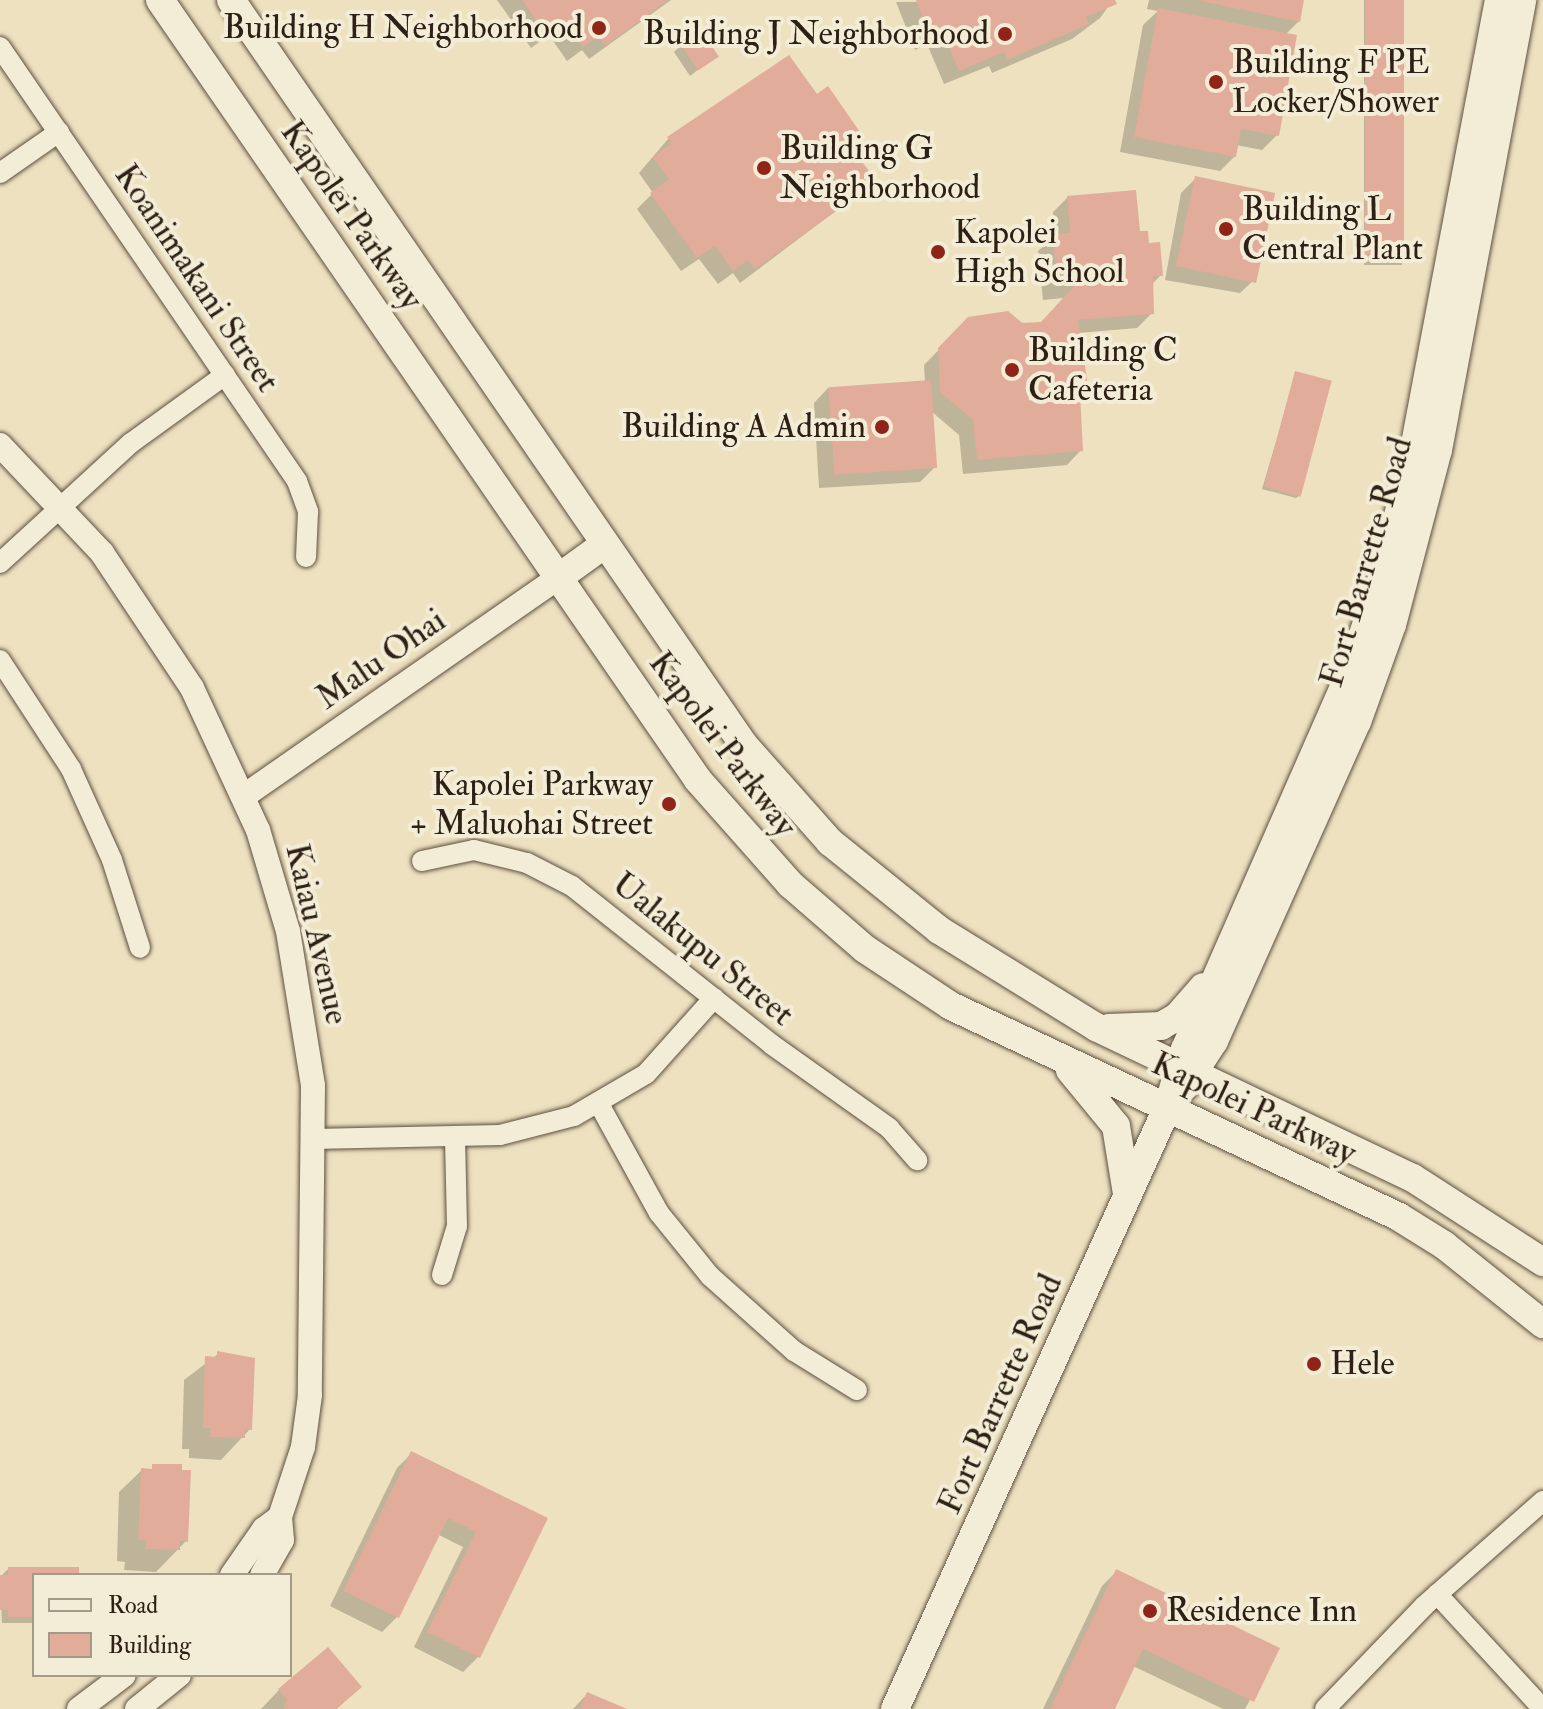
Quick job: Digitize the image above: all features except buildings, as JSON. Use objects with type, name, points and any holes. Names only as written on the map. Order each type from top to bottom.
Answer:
[{"type":"main road","name":"Kapolei Parkway","points":[[160,0],[698,780],[790,884],[907,979],[997,1031],[1168,1106],[1399,1217],[1444,1245],[1543,1324]]},
{"type":"main road","name":"Kapolei Parkway","points":[[231,0],[744,745],[830,842],[939,930],[1096,1027],[1413,1178],[1543,1262]]},
{"type":"main road","name":"Fort Barrette Road","points":[[1186,1070],[1234,938],[1336,709],[1384,572],[1412,460],[1499,0]]},
{"type":"main road","name":"Fort Barrette Road","points":[[895,1709],[1168,1106],[1357,722],[1392,625],[1438,450],[1522,0]]},
{"type":"main road","points":[[558,578],[605,544]]},
{"type":"main road","points":[[1096,1027],[1138,1030],[1171,1022],[1196,997],[1234,938]]},
{"type":"main road","points":[[1058,1058],[1116,1126],[1128,1197]]},
{"type":"street","name":"Koanimakani Street","points":[[0,47],[297,481],[308,512],[306,557]]},
{"type":"street","points":[[0,173],[59,132]]},
{"type":"street","points":[[0,563],[131,443],[225,375]]},
{"type":"street","name":"Kaiau Avenue","points":[[0,445],[61,506],[166,643],[244,796],[274,880],[299,982],[313,1086],[309,1408],[297,1472],[280,1517],[282,1540],[263,1573]]},
{"type":"street","name":"Malu Ohai","points":[[244,796],[558,578]]},
{"type":"street","points":[[0,660],[71,769],[112,860],[140,948]]},
{"type":"street","name":"Ualakupu Street","points":[[422,861],[474,850],[550,873],[593,900],[714,998],[889,1128],[917,1160]]},
{"type":"street","points":[[313,1139],[525,1131],[599,1104],[667,1056],[714,998]]},
{"type":"street","points":[[599,1104],[659,1213],[710,1276],[794,1351],[857,1390]]},
{"type":"street","points":[[442,1275],[457,1226],[455,1136]]},
{"type":"street","points":[[1325,1709],[1437,1594],[1543,1501]]},
{"type":"street","name":"Kaiau Avenue","points":[[233,1573],[264,1529],[280,1517]]},
{"type":"street","points":[[1437,1594],[1543,1709]]},
{"type":"street","points":[[79,1709],[121,1677]]},
{"type":"street","points":[[137,1709],[177,1677]]},
{"type":"place","name":"Building H Neighborhood","points":[[599,28]]},
{"type":"place","name":"Building J Neighborhood","points":[[1005,34]]},
{"type":"place","name":"Building F PE Locker/Shower","points":[[1216,82]]},
{"type":"place","name":"Building G Neighborhood","points":[[764,168]]},
{"type":"place","name":"Building L Central Plant","points":[[1226,229]]},
{"type":"place","name":"Kapolei High School","points":[[938,252]]},
{"type":"place","name":"Building C Cafeteria","points":[[1012,370]]},
{"type":"place","name":"Building A Admin","points":[[882,427]]},
{"type":"place","name":"Kapolei Parkway + Maluohai Street","points":[[669,804]]},
{"type":"place","name":"Hele","points":[[1314,1364]]},
{"type":"place","name":"Residence Inn","points":[[1150,1611]]}]
